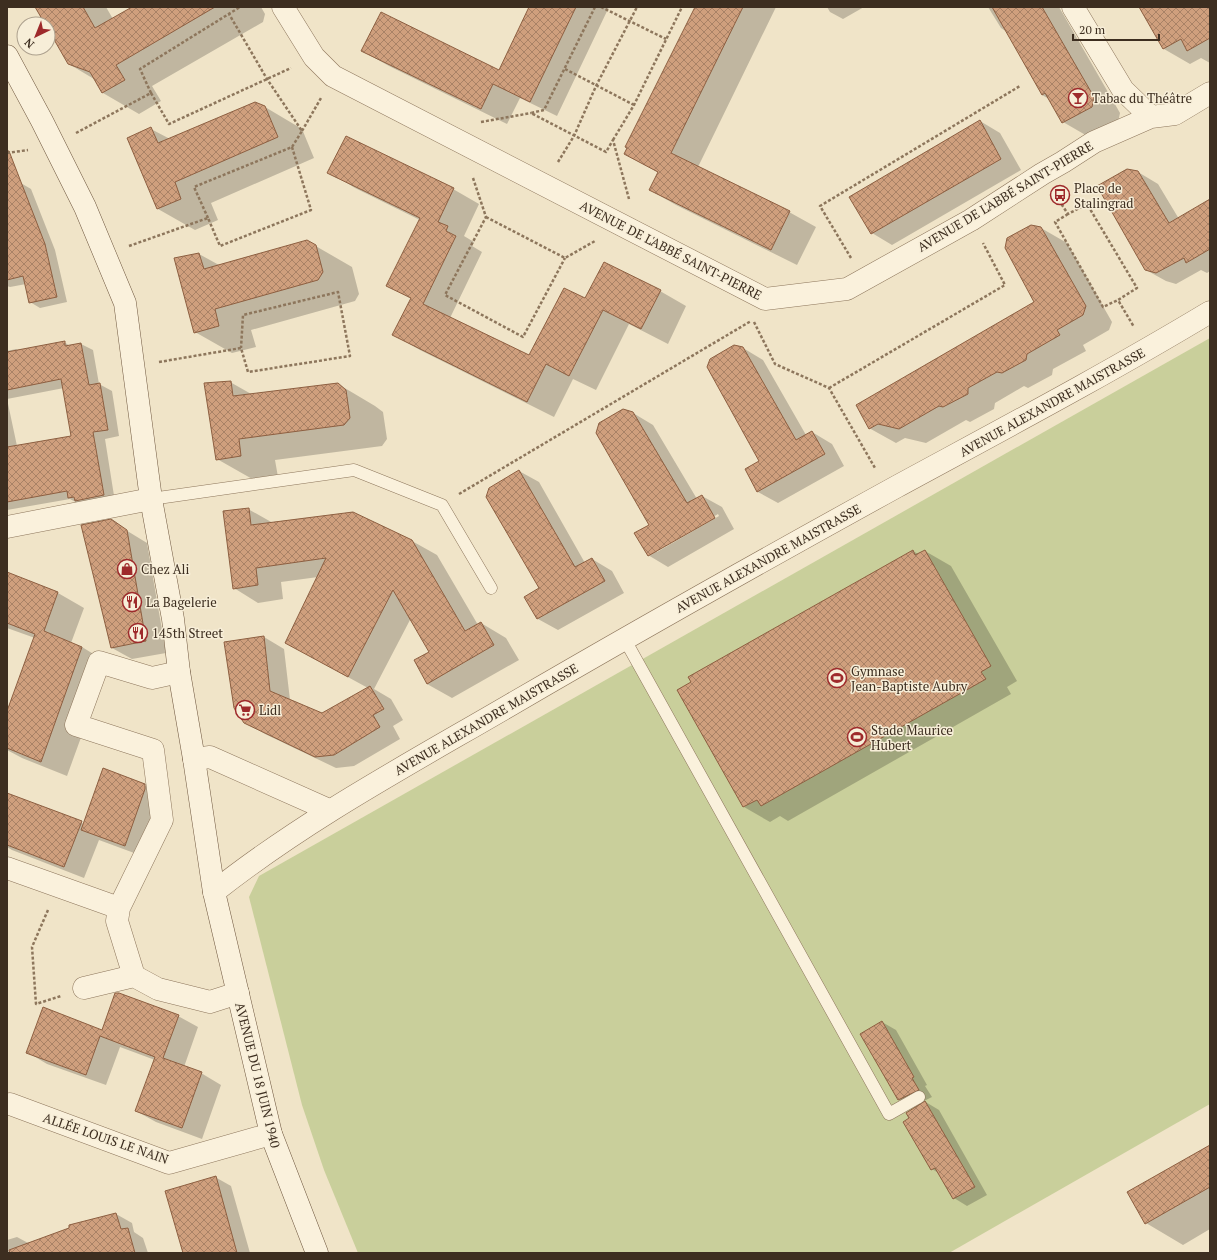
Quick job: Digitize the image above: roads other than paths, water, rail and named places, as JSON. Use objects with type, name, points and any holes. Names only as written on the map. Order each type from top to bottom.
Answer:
[{"type":"street","name":"AVENUE DE L'ABBÉ SAINT-PIERRE","points":[[283,7],[314,57],[333,76],[765,299],[847,289],[971,220],[1094,142],[1151,117]]},
{"type":"street","points":[[1073,7],[1123,90],[1151,117],[1175,114],[1210,93]]},
{"type":"street","name":"AVENUE DU 18 JUIN 1940","points":[[7,56],[42,121],[85,207],[125,303],[151,499],[173,619],[179,672],[214,892],[271,1134],[317,1253]]},
{"type":"street","name":"AVENUE ALEXANDRE MAISTRASSE","points":[[214,892],[244,868],[329,810],[624,638],[888,491],[1148,350],[1210,312]]},
{"type":"street","points":[[7,527],[151,499]]},
{"type":"street","points":[[134,976],[117,921],[119,908],[162,820],[153,750],[76,725],[99,662],[152,678],[179,672]]},
{"type":"street","points":[[194,759],[210,757],[329,810]]},
{"type":"street","points":[[7,868],[119,908]]},
{"type":"street","points":[[84,988],[134,976],[158,989],[210,1002],[238,994]]},
{"type":"street","name":"ALLÉE LOUIS LE NAIN","points":[[10,1104],[169,1163],[271,1134]]},
{"type":"lane","points":[[151,499],[354,470],[442,505],[491,588]]},
{"type":"lane","points":[[624,638],[889,1114],[919,1097]]},
{"type":"place","name":"Tabac du Théâtre","points":[[1078,98]]},
{"type":"place","name":"Place de Stalingrad","points":[[1060,195]]},
{"type":"place","name":"Chez Ali","points":[[127,569]]},
{"type":"place","name":"La Bagelerie","points":[[132,602]]},
{"type":"place","name":"145th Street","points":[[138,633]]},
{"type":"place","name":"Gymnase Jean-Baptiste Aubry","points":[[837,678]]},
{"type":"place","name":"Lidl","points":[[245,710]]},
{"type":"place","name":"Stade Maurice Hubert","points":[[857,737]]}]
